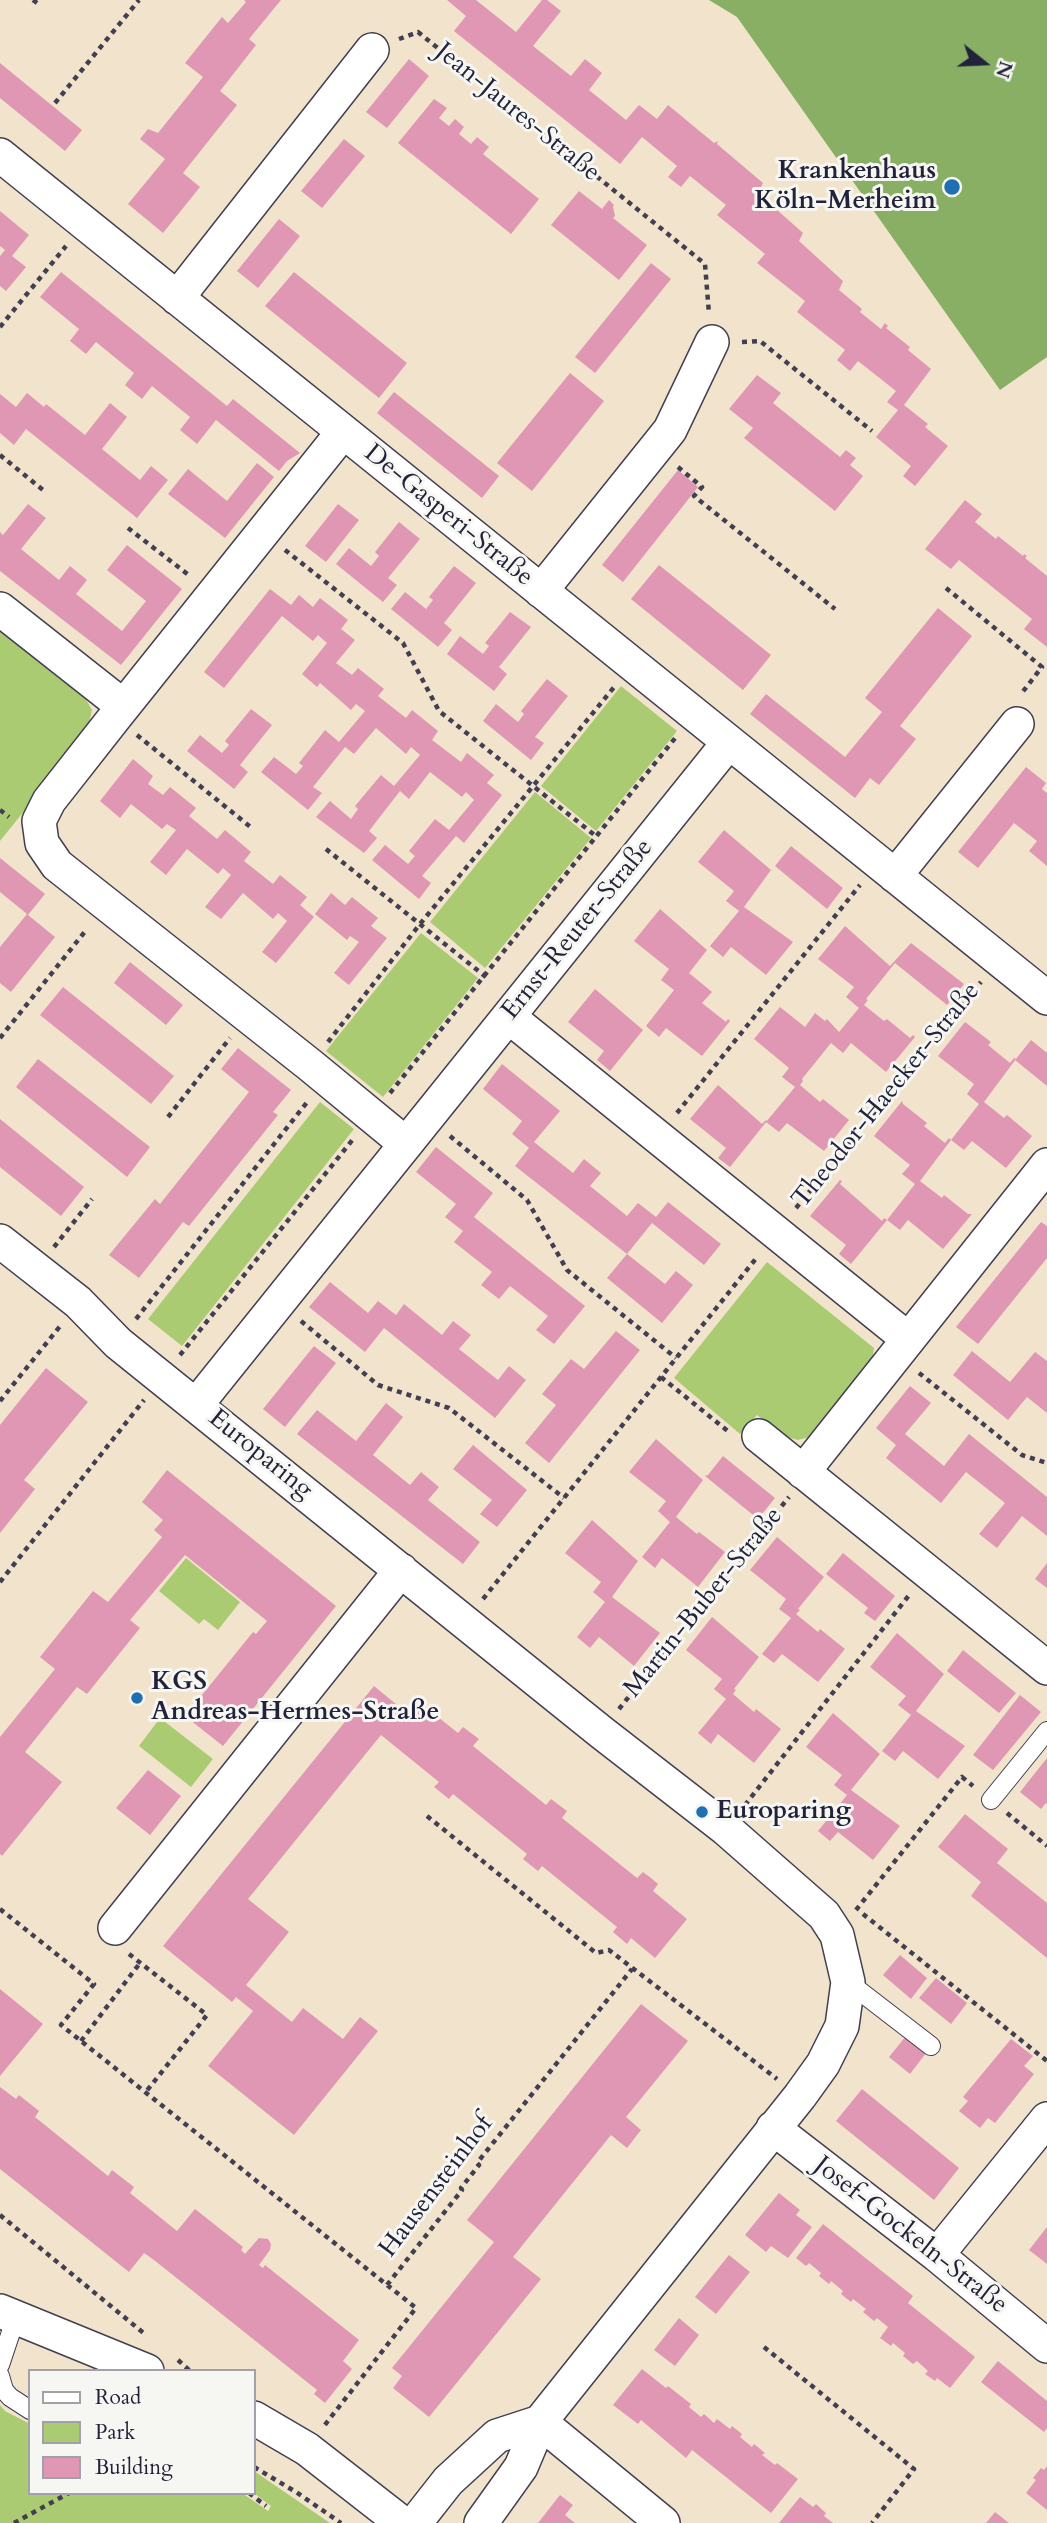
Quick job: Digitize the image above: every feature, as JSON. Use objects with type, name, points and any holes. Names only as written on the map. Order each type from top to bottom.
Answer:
[{"type":"street","points":[[177,298],[372,50]]},
{"type":"street","name":"De-Gasperi-Straße","points":[[0,155],[1047,998]]},
{"type":"street","points":[[541,591],[670,430],[712,342]]},
{"type":"street","points":[[343,432],[119,712],[49,802],[39,821],[42,843],[57,865],[248,1015],[406,1144]]},
{"type":"street","points":[[0,609],[119,712]]},
{"type":"street","points":[[887,869],[1017,724]]},
{"type":"street","name":"Ernst-Reuter-Straße","points":[[197,1404],[729,742]]},
{"type":"street","name":"Theodor-Haecker-Straße","points":[[509,1017],[776,1233],[902,1347]]},
{"type":"street","points":[[805,1473],[1047,1165]]},
{"type":"street","name":"Europaring","points":[[0,1241],[78,1303],[118,1343],[601,1732],[726,1829],[824,1915],[836,1935],[848,1982],[842,2026],[823,2064],[540,2422],[521,2467],[481,2523]]},
{"type":"street","points":[[759,1436],[1046,1664]]},
{"type":"street","points":[[115,1928],[401,1570]]},
{"type":"street","points":[[937,2255],[1047,2119]]},
{"type":"street","name":"Josef-Gockeln-Straße","points":[[773,2128],[937,2255],[1047,2346]]},
{"type":"street","points":[[8,2314],[158,2362]]},
{"type":"street","points":[[256,2419],[307,2449],[402,2523]]},
{"type":"street","points":[[415,2523],[448,2481],[497,2436],[540,2422],[663,2523]]},
{"type":"lane","points":[[991,1800],[1047,1731]]},
{"type":"lane","points":[[848,1982],[931,2046]]},
{"type":"lane","points":[[0,2365],[8,2314]]},
{"type":"lane","points":[[0,2376],[4,2390],[28,2409]]},
{"type":"path","points":[[55,103],[139,0]]},
{"type":"path","name":"Jean-Jaures-Straße","points":[[372,50],[418,32],[705,264],[712,342]]},
{"type":"path","points":[[0,327],[85,224]]},
{"type":"path","points":[[712,342],[760,341],[872,431]]},
{"type":"path","points":[[655,449],[702,487],[694,496],[835,609]]},
{"type":"path","points":[[0,455],[43,490]]},
{"type":"path","points":[[128,528],[213,593]]},
{"type":"path","points":[[263,532],[403,643],[439,711],[597,837]]},
{"type":"path","points":[[946,588],[1042,667],[1015,701],[1017,724]]},
{"type":"path","points":[[118,1343],[232,1198],[420,924],[633,665]]},
{"type":"path","points":[[119,712],[253,829]]},
{"type":"path","points":[[0,1582],[161,1377],[486,977],[694,714]]},
{"type":"path","points":[[327,849],[486,977]]},
{"type":"path","points":[[659,1136],[887,869]]},
{"type":"path","points":[[0,1038],[107,904]]},
{"type":"path","name":"Theodor-Haecker-Straße","points":[[776,1233],[999,960]]},
{"type":"path","points":[[167,1117],[248,1015]]},
{"type":"path","points":[[428,1118],[527,1200],[567,1270],[676,1358]]},
{"type":"path","points":[[37,1270],[92,1199]]},
{"type":"path","points":[[465,1621],[776,1233]]},
{"type":"path","points":[[0,1401],[78,1303]]},
{"type":"path","points":[[278,1303],[378,1385],[450,1408],[564,1498]]},
{"type":"path","points":[[902,1347],[1022,1455],[1047,1463]]},
{"type":"path","points":[[662,1377],[740,1440],[759,1436]]},
{"type":"path","name":"Martin-Buber-Straße","points":[[601,1732],[805,1473]]},
{"type":"path","points":[[726,1829],[928,1572]]},
{"type":"path","points":[[836,1935],[962,1777],[1047,1846]]},
{"type":"path","points":[[427,1816],[596,1953],[609,1950],[800,2096]]},
{"type":"path","name":"Hausensteinhof","points":[[0,1909],[94,1984],[61,2025],[387,2285],[462,2190],[479,2165],[477,2163],[632,1969]]},
{"type":"path","points":[[857,1909],[1047,2061]]},
{"type":"path","points":[[81,2041],[140,1963],[206,2015],[145,2093]]},
{"type":"path","points":[[0,2215],[148,2336]]},
{"type":"path","points":[[307,2449],[416,2308],[387,2285]]},
{"type":"path","points":[[764,2347],[914,2469],[872,2523]]},
{"type":"path","points":[[158,2362],[183,2369]]},
{"type":"path","points":[[256,2468],[341,2523]]},
{"type":"path","points":[[14,2523],[64,2495]]},
{"type":"path","points":[[252,2495],[266,2506]]},
{"type":"green space","name":"Krankenhaus Köln-Merheim","points":[[709,0],[1047,0],[1047,357],[1000,390],[737,17]]},
{"type":"green space","points":[[4,627],[80,689],[92,710],[87,733],[0,841],[0,631]]},
{"type":"green space","points":[[621,686],[677,731],[596,831],[541,786]]},
{"type":"green space","points":[[535,792],[591,838],[485,968],[430,922]]},
{"type":"green space","points":[[421,933],[478,978],[383,1097],[326,1051]]},
{"type":"green space","points":[[320,1102],[354,1129],[182,1346],[148,1319]]},
{"type":"green space","points":[[767,1262],[874,1348],[872,1362],[813,1436],[798,1440],[783,1436],[757,1415],[740,1434],[674,1378]]},
{"type":"green space","points":[[186,1558],[240,1602],[218,1630],[204,1619],[199,1624],[159,1591]]},
{"type":"green space","points":[[160,1718],[213,1759],[191,1787],[139,1746]]},
{"type":"green space","points":[[0,2405],[5,2411],[28,2423],[28,2495],[245,2495],[268,2511],[271,2506],[256,2495],[256,2472],[330,2523],[0,2523]]},
{"type":"building","points":[[244,0],[281,0],[249,39],[256,45],[220,91],[237,105],[183,173],[200,187],[163,233],[128,204],[165,159],[140,139],[148,129],[158,133],[203,77],[185,63],[222,17],[228,23],[246,2]]},
{"type":"building","points":[[447,0],[476,0],[516,32],[542,0],[547,0],[561,11],[533,46],[571,76],[585,59],[602,73],[589,90],[626,120],[639,105],[657,119],[668,105],[714,143],[718,141],[717,144],[763,183],[758,193],[803,233],[799,241],[843,281],[839,290],[881,329],[885,323],[888,326],[886,328],[910,347],[908,350],[931,369],[904,405],[928,424],[925,427],[948,446],[915,486],[903,476],[911,466],[876,437],[898,410],[887,402],[896,391],[858,361],[850,371],[837,360],[845,350],[797,312],[805,301],[757,263],[765,254],[717,215],[726,205],[690,176],[681,187],[668,177],[677,166],[642,137],[620,164],[454,31],[466,16]]},
{"type":"building","points":[[409,59],[429,76],[387,128],[366,112]]},
{"type":"building","points":[[0,63],[82,130],[65,151],[0,98]]},
{"type":"building","points":[[434,99],[447,108],[439,118],[449,126],[455,119],[464,127],[459,134],[471,144],[477,137],[489,147],[483,154],[539,199],[511,234],[398,143]]},
{"type":"building","points":[[344,139],[365,156],[322,208],[301,191]]},
{"type":"building","points":[[579,191],[602,209],[609,200],[614,205],[613,218],[647,245],[619,280],[551,225]]},
{"type":"building","points":[[0,211],[29,235],[12,256],[26,267],[6,291],[0,286],[0,256],[5,250],[0,246]]},
{"type":"building","points":[[279,219],[300,236],[258,288],[237,271]]},
{"type":"building","points":[[651,263],[671,279],[595,373],[575,357]]},
{"type":"building","points":[[61,272],[227,406],[233,399],[300,453],[287,461],[279,471],[216,420],[197,444],[180,430],[190,417],[152,386],[142,399],[125,385],[134,373],[96,342],[86,354],[70,341],[79,329],[40,297]]},
{"type":"building","points":[[294,272],[407,363],[379,398],[265,306]]},
{"type":"building","points":[[570,373],[604,401],[532,491],[497,463]]},
{"type":"building","points":[[757,375],[781,393],[773,403],[840,457],[846,450],[856,458],[850,465],[863,476],[835,511],[744,438],[753,428],[729,409]]},
{"type":"building","points":[[394,392],[499,476],[482,498],[377,413]]},
{"type":"building","points":[[27,393],[44,407],[46,404],[85,435],[110,403],[127,417],[102,449],[140,480],[151,466],[168,480],[137,518],[26,429],[14,445],[0,433],[0,394],[16,407]]},
{"type":"building","points":[[257,463],[274,477],[225,538],[168,494],[188,469],[227,501]]},
{"type":"building","points":[[678,470],[698,487],[623,582],[602,565]]},
{"type":"building","points":[[965,500],[982,514],[975,522],[996,539],[998,536],[1023,556],[1027,556],[1025,558],[1047,576],[1047,647],[1024,629],[1032,619],[959,560],[951,569],[925,549]]},
{"type":"building","points":[[28,504],[46,518],[21,549],[59,580],[70,566],[87,580],[76,594],[122,631],[146,601],[107,570],[127,545],[182,589],[121,665],[0,571],[0,532],[3,535]]},
{"type":"building","points":[[338,504],[359,520],[326,562],[305,546]]},
{"type":"building","points":[[399,522],[420,539],[388,578],[397,585],[383,602],[336,564],[349,548],[371,566],[379,556],[375,552]]},
{"type":"building","points":[[659,565],[771,655],[743,690],[631,599]]},
{"type":"building","points":[[454,566],[476,583],[444,623],[452,630],[438,647],[391,609],[405,592],[426,609],[433,600],[429,597]]},
{"type":"building","points":[[270,589],[291,605],[299,595],[313,607],[320,598],[348,620],[341,629],[355,640],[336,663],[352,675],[358,668],[384,689],[378,696],[406,718],[412,710],[438,731],[432,740],[461,762],[467,753],[494,775],[487,783],[502,795],[464,843],[456,836],[422,876],[431,883],[419,899],[372,860],[385,845],[408,864],[415,856],[409,851],[435,819],[449,830],[474,800],[466,792],[462,797],[430,772],[409,799],[400,791],[369,831],[377,838],[364,853],[316,817],[330,801],[351,819],[358,809],[355,806],[381,775],[394,786],[420,755],[411,747],[406,754],[376,728],[354,754],[345,747],[313,787],[322,793],[308,810],[261,772],[274,757],[296,774],[303,766],[299,763],[325,730],[339,742],[365,711],[356,704],[351,710],[320,683],[317,687],[302,674],[327,643],[318,635],[313,641],[282,616],[224,688],[204,672]]},
{"type":"building","points":[[938,608],[972,636],[900,726],[916,739],[879,785],[870,778],[855,798],[750,714],[766,694],[845,757],[882,712],[865,698]]},
{"type":"building","points":[[510,612],[531,627],[499,667],[507,674],[494,691],[447,654],[460,636],[483,654],[489,646],[485,643]]},
{"type":"building","points":[[547,679],[568,696],[535,737],[544,743],[531,760],[483,721],[496,704],[518,722],[524,714],[521,711]]},
{"type":"building","points":[[251,709],[272,725],[240,765],[248,772],[234,789],[187,751],[200,735],[222,753],[229,745],[225,741]]},
{"type":"building","points":[[133,759],[153,776],[148,784],[163,795],[170,787],[196,808],[189,816],[217,839],[225,830],[251,852],[244,861],[273,884],[280,875],[307,897],[300,905],[314,917],[276,963],[262,952],[287,921],[278,913],[273,919],[243,893],[221,919],[205,907],[231,875],[223,868],[218,874],[187,849],[166,875],[150,862],[176,830],[167,824],[162,829],[131,804],[120,818],[100,801]]},
{"type":"building","points":[[1026,767],[1046,783],[1042,789],[1047,793],[1047,866],[1029,851],[1037,841],[1014,823],[978,868],[958,852]]},
{"type":"building","points":[[724,830],[771,870],[744,907],[793,942],[766,975],[731,947],[723,957],[710,946],[739,911],[726,901],[734,891],[698,862]]},
{"type":"building","points":[[791,846],[843,888],[827,909],[775,866]]},
{"type":"building","points":[[0,858],[45,894],[28,915],[55,937],[11,992],[0,983],[0,947],[27,914],[0,892]]},
{"type":"building","points":[[331,893],[345,905],[352,897],[378,918],[371,926],[387,938],[349,985],[334,973],[359,942],[350,936],[347,940],[315,914]]},
{"type":"building","points":[[660,909],[707,950],[689,973],[712,992],[702,1003],[726,1022],[728,1019],[730,1021],[702,1056],[666,1028],[659,1037],[646,1026],[674,990],[661,980],[669,969],[634,941]]},
{"type":"building","points":[[845,926],[890,966],[911,943],[964,984],[947,1005],[895,963],[864,1005],[910,1038],[913,1035],[915,1037],[886,1072],[851,1043],[843,1053],[831,1043],[802,1079],[800,1085],[820,1102],[823,1099],[849,1120],[824,1151],[787,1123],[779,1132],[766,1122],[795,1087],[782,1077],[789,1068],[754,1039],[780,1007],[805,1027],[815,1013],[825,1021],[827,1019],[839,1032],[859,1008],[846,997],[854,987],[818,959]]},
{"type":"building","points":[[130,962],[183,1005],[166,1025],[114,983]]},
{"type":"building","points":[[63,987],[174,1076],[151,1104],[40,1015]]},
{"type":"building","points":[[595,989],[643,1030],[610,1071],[597,1060],[604,1051],[568,1022]]},
{"type":"building","points":[[965,1022],[991,1042],[988,1045],[1010,1063],[1016,1059],[984,1102],[1004,1118],[1007,1115],[1032,1136],[1006,1168],[972,1141],[964,1150],[951,1140],[979,1104],[967,1094],[974,1084],[938,1056]]},
{"type":"building","points":[[1031,1040],[1047,1053],[1047,1086],[1015,1060]]},
{"type":"building","points":[[238,1048],[291,1090],[273,1112],[278,1115],[189,1226],[183,1222],[139,1278],[109,1255],[155,1199],[160,1204],[249,1092],[221,1069]]},
{"type":"building","points":[[38,1059],[150,1147],[127,1177],[16,1087]]},
{"type":"building","points":[[502,1064],[560,1111],[534,1142],[573,1173],[584,1159],[601,1173],[590,1186],[627,1216],[638,1203],[656,1217],[668,1202],[721,1244],[704,1265],[652,1223],[627,1254],[515,1166],[529,1148],[512,1134],[522,1121],[483,1089]]},
{"type":"building","points":[[718,1085],[762,1124],[767,1121],[730,1167],[718,1158],[726,1148],[690,1119]]},
{"type":"building","points":[[902,1101],[927,1123],[924,1126],[945,1143],[949,1138],[951,1140],[920,1181],[942,1198],[944,1195],[968,1214],[972,1214],[943,1249],[908,1220],[900,1230],[887,1220],[915,1184],[902,1174],[910,1165],[874,1136]]},
{"type":"building","points":[[0,1119],[84,1187],[61,1216],[0,1167]]},
{"type":"building","points":[[436,1147],[493,1193],[474,1217],[585,1306],[554,1344],[536,1330],[548,1316],[510,1286],[499,1299],[481,1285],[492,1272],[454,1242],[463,1231],[445,1217],[456,1204],[416,1172]]},
{"type":"building","points":[[840,1180],[840,1184],[882,1221],[884,1218],[887,1220],[851,1264],[839,1254],[846,1245],[810,1216]]},
{"type":"building","points":[[1041,1222],[1047,1226],[1047,1258],[978,1344],[956,1327]]},
{"type":"building","points":[[627,1254],[665,1284],[676,1271],[693,1285],[662,1323],[607,1278]]},
{"type":"building","points":[[330,1282],[368,1313],[378,1301],[396,1315],[404,1304],[442,1335],[453,1321],[471,1335],[459,1349],[498,1380],[509,1366],[526,1380],[495,1418],[384,1328],[365,1352],[309,1307]]},
{"type":"building","points":[[616,1331],[640,1350],[549,1463],[525,1443],[556,1405],[542,1394],[571,1359],[584,1369]]},
{"type":"building","points":[[314,1346],[336,1363],[285,1427],[263,1409]]},
{"type":"building","points":[[972,1351],[1010,1382],[1035,1352],[1047,1361],[1047,1413],[1027,1397],[1008,1420],[953,1375]]},
{"type":"building","points":[[46,1368],[88,1402],[24,1480],[35,1489],[0,1533],[0,1425]]},
{"type":"building","points":[[910,1386],[931,1403],[905,1434],[944,1466],[969,1434],[1047,1497],[1047,1536],[1022,1516],[997,1548],[979,1534],[1005,1503],[966,1472],[941,1503],[886,1458],[896,1445],[876,1428]]},
{"type":"building","points":[[386,1403],[403,1417],[373,1455],[410,1485],[421,1472],[439,1487],[428,1500],[480,1542],[463,1564],[297,1434],[317,1410],[356,1441]]},
{"type":"building","points":[[656,1439],[703,1480],[676,1517],[725,1552],[698,1587],[662,1558],[655,1568],[642,1557],[670,1522],[658,1511],[666,1501],[629,1472]]},
{"type":"building","points":[[473,1445],[527,1490],[497,1527],[480,1514],[492,1500],[453,1469]]},
{"type":"building","points":[[723,1456],[775,1498],[758,1519],[705,1476]]},
{"type":"building","points":[[167,1470],[336,1606],[223,1746],[185,1716],[253,1632],[256,1634],[267,1621],[185,1555],[130,1620],[140,1628],[87,1694],[77,1687],[25,1752],[62,1782],[2,1856],[0,1737],[55,1669],[40,1657],[93,1591],[108,1602],[162,1537],[154,1530],[163,1520],[142,1502]]},
{"type":"building","points":[[592,1520],[638,1561],[612,1597],[660,1633],[634,1666],[599,1637],[590,1648],[577,1637],[605,1602],[593,1592],[601,1582],[565,1553]]},
{"type":"building","points":[[777,1537],[824,1577],[796,1614],[845,1649],[818,1682],[782,1654],[774,1663],[762,1654],[791,1618],[779,1609],[786,1599],[750,1570]]},
{"type":"building","points":[[843,1553],[895,1596],[875,1621],[864,1613],[868,1608],[826,1574]]},
{"type":"building","points":[[1047,1563],[1047,1588],[1035,1579]]},
{"type":"building","points":[[712,1617],[759,1657],[733,1694],[754,1712],[756,1709],[781,1729],[754,1763],[718,1734],[711,1744],[698,1733],[726,1699],[714,1689],[722,1679],[686,1650]]},
{"type":"building","points":[[897,1633],[944,1674],[916,1711],[965,1746],[938,1779],[903,1751],[895,1761],[882,1751],[911,1715],[898,1705],[906,1696],[870,1667]]},
{"type":"building","points":[[963,1650],[1016,1693],[999,1713],[947,1671]]},
{"type":"building","points":[[374,1686],[408,1714],[418,1701],[458,1733],[463,1727],[479,1739],[473,1746],[546,1805],[551,1799],[567,1811],[562,1818],[637,1878],[643,1872],[651,1878],[658,1884],[653,1891],[687,1919],[655,1958],[631,1938],[627,1944],[613,1932],[617,1927],[542,1866],[538,1871],[523,1859],[527,1854],[453,1794],[449,1799],[434,1787],[439,1782],[381,1735],[248,1899],[289,1932],[246,1985],[292,2022],[303,2008],[343,2039],[360,2017],[378,2031],[294,2135],[208,2066],[253,2011],[236,1997],[232,2002],[163,1946]]},
{"type":"building","points":[[1020,1695],[1041,1712],[993,1770],[973,1755]]},
{"type":"building","points":[[833,1713],[880,1754],[851,1790],[900,1826],[873,1860],[838,1832],[830,1841],[818,1831],[847,1795],[834,1785],[842,1775],[806,1747]]},
{"type":"building","points":[[1047,1758],[1047,1804],[1041,1809],[1020,1792]]},
{"type":"building","points":[[148,1770],[181,1796],[150,1835],[116,1808]]},
{"type":"building","points":[[965,1814],[1008,1849],[997,1863],[1047,1903],[1047,1958],[971,1896],[981,1882],[938,1847]]},
{"type":"building","points":[[900,1955],[927,1978],[911,1999],[883,1975]]},
{"type":"building","points":[[936,1978],[967,2003],[951,2024],[919,1998]]},
{"type":"building","points":[[0,1989],[43,2024],[0,2076]]},
{"type":"building","points":[[641,2004],[688,2041],[626,2117],[641,2130],[627,2148],[611,2135],[513,2257],[541,2279],[429,2417],[393,2388],[402,2376],[392,2368],[494,2242],[467,2220]]},
{"type":"building","points":[[906,2036],[926,2053],[910,2074],[889,2057]]},
{"type":"building","points":[[1011,2039],[1033,2056],[1024,2066],[1034,2074],[995,2123],[988,2118],[980,2128],[959,2111],[968,2101],[963,2097]]},
{"type":"building","points":[[0,2087],[16,2099],[19,2095],[39,2111],[35,2117],[108,2176],[112,2170],[134,2187],[130,2193],[177,2231],[195,2209],[243,2247],[241,2250],[245,2254],[259,2238],[268,2239],[270,2250],[259,2265],[263,2268],[265,2265],[359,2340],[343,2361],[352,2369],[325,2403],[314,2394],[317,2390],[154,2260],[144,2253],[129,2272],[0,2169]]},
{"type":"building","points":[[862,2089],[959,2168],[934,2200],[836,2121]]},
{"type":"building","points":[[779,2193],[800,2210],[796,2215],[812,2227],[788,2258],[771,2246],[766,2252],[745,2235]]},
{"type":"building","points":[[823,2224],[913,2296],[908,2303],[975,2357],[950,2388],[937,2378],[935,2381],[925,2374],[928,2371],[917,2361],[913,2364],[903,2356],[905,2353],[893,2343],[891,2346],[880,2338],[888,2327],[877,2318],[874,2321],[863,2312],[866,2309],[841,2294],[843,2291],[831,2281],[829,2284],[819,2276],[821,2273],[809,2263],[806,2266],[796,2258]]},
{"type":"building","points":[[1047,2227],[1047,2264],[1029,2250]]},
{"type":"building","points":[[729,2255],[750,2272],[716,2314],[695,2297]]},
{"type":"building","points":[[679,2318],[699,2335],[675,2366],[654,2350]]},
{"type":"building","points":[[998,2361],[1047,2401],[1047,2428],[1044,2432],[981,2382]]},
{"type":"building","points":[[642,2369],[691,2404],[689,2407],[701,2417],[704,2414],[714,2423],[717,2419],[730,2429],[732,2426],[752,2447],[754,2444],[765,2453],[762,2455],[798,2479],[771,2513],[692,2450],[686,2458],[641,2420],[638,2424],[613,2405]]},
{"type":"building","points":[[1047,2466],[1047,2510],[1026,2493],[1036,2480],[1033,2478],[1041,2468],[1044,2470]]},
{"type":"building","points":[[560,2495],[573,2505],[565,2515],[575,2523],[538,2523]]},
{"type":"building","points":[[800,2497],[813,2507],[816,2504],[833,2523],[779,2523]]},
{"type":"building","points":[[995,2512],[1009,2523],[986,2523]]},
{"type":"place","name":"Krankenhaus Köln-Merheim","points":[[952,187]]},
{"type":"place","name":"KGS Andreas-Hermes-Straße","points":[[137,1698]]},
{"type":"place","name":"Europaring","points":[[702,1812]]}]
